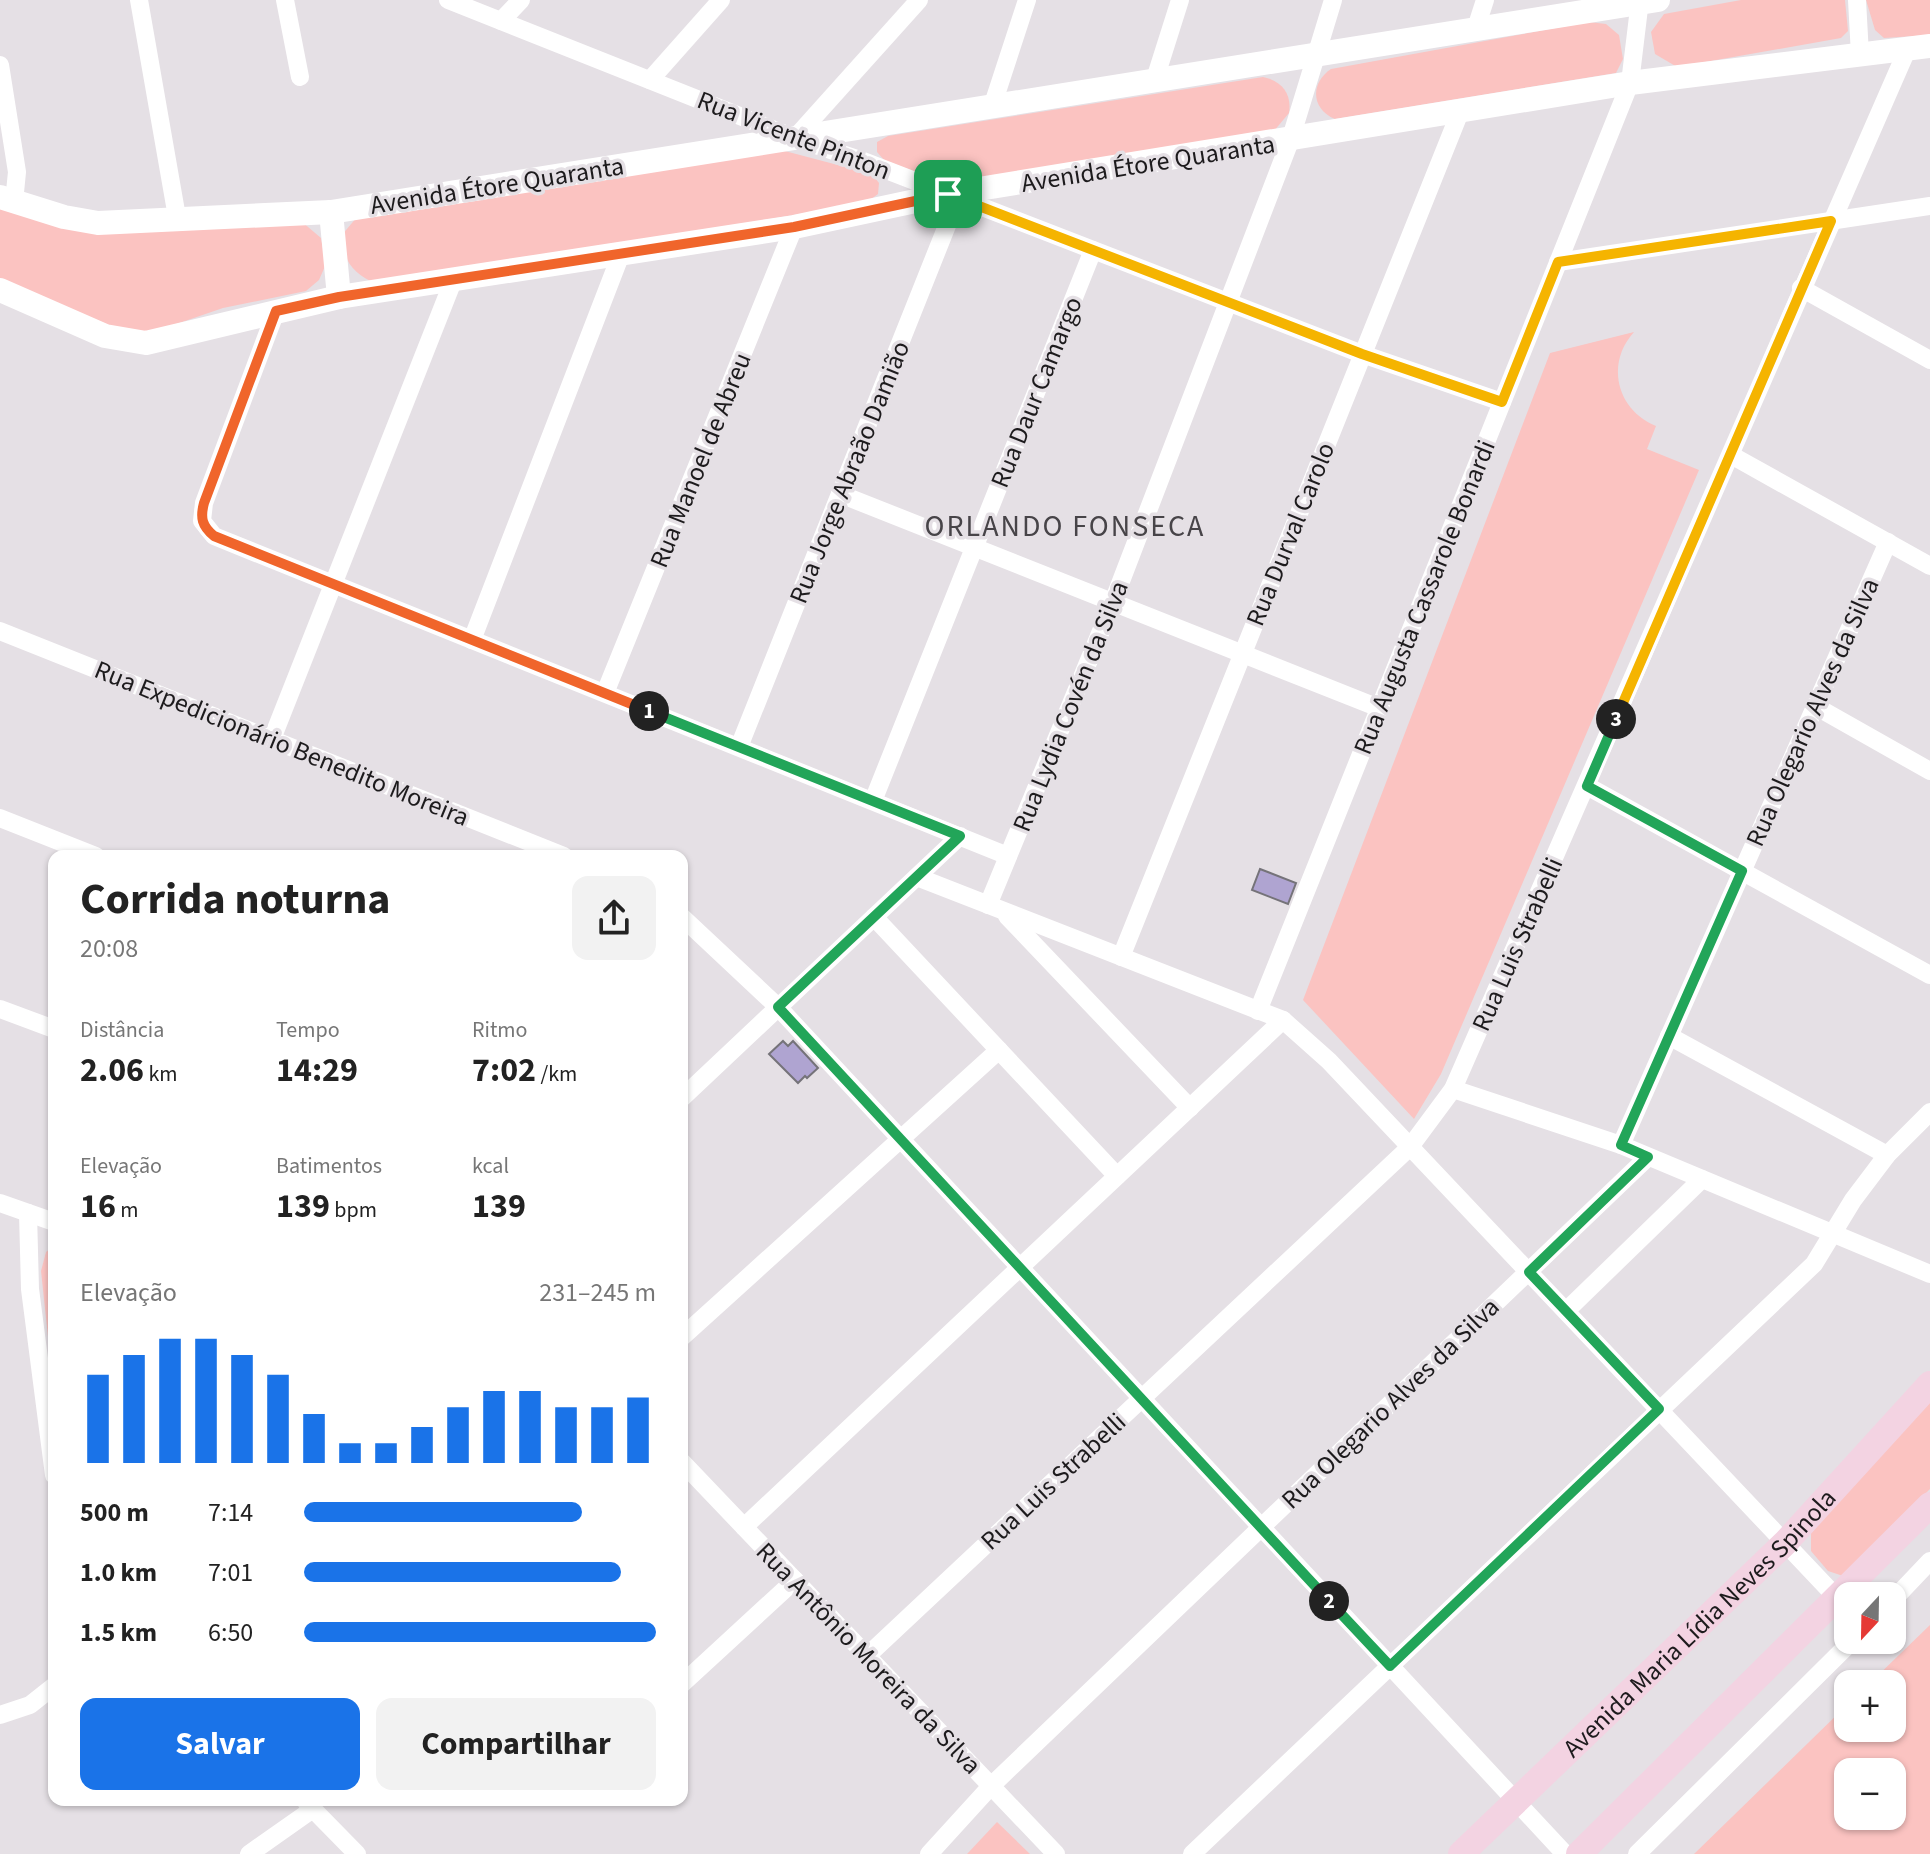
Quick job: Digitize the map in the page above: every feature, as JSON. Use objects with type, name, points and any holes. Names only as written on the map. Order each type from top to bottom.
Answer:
[{"type":"main road","name":"Avenida Maria Lídia Neves Spinola","points":[[1461,1854],[1785,1543],[1930,1384]]},
{"type":"main road","points":[[1855,1582],[1930,1505]]},
{"type":"main road","points":[[1579,1854],[1834,1603]]},
{"type":"street","points":[[139,0],[177,217]]},
{"type":"street","points":[[285,0],[300,77]]},
{"type":"street","name":"Rua Vicente Pinton","points":[[448,0],[795,138],[1362,354],[1502,402]]},
{"type":"street","points":[[501,21],[521,0]]},
{"type":"street","points":[[650,80],[721,0]]},
{"type":"street","points":[[795,138],[919,0]]},
{"type":"street","points":[[993,104],[1027,0]]},
{"type":"street","points":[[1155,79],[1180,0]]},
{"type":"street","name":"Rua Lydia Covén da Silva","points":[[995,908],[1008,856],[1113,602],[1290,141],[1333,0]]},
{"type":"street","points":[[1475,31],[1485,0]]},
{"type":"street","points":[[1857,0],[1860,55]]},
{"type":"street","name":"Avenida Étore Quaranta","points":[[7,200],[98,223],[331,212],[993,104],[1475,31],[1646,1]]},
{"type":"street","name":"Rua Augusta Cassarole Bonardi","points":[[1258,1011],[1630,83],[1646,1]]},
{"type":"street","name":"Avenida Étore Quaranta","points":[[0,290],[105,336],[146,343],[339,297],[794,227],[953,196],[1630,83],[1918,48]]},
{"type":"street","name":"Rua Luis Strabelli","points":[[867,1656],[1410,1147],[1453,1089],[1801,288],[1918,48]]},
{"type":"street","points":[[0,65],[17,172],[7,200]]},
{"type":"street","name":"Rua Durval Carolo","points":[[1121,957],[1460,112]]},
{"type":"street","name":"Rua Jorge Abraão Damião","points":[[739,747],[840,494],[953,196]]},
{"type":"street","points":[[1558,262],[1930,206]]},
{"type":"street","points":[[331,212],[339,297]]},
{"type":"street","name":"Rua Manoel de Abreu","points":[[605,693],[794,227]]},
{"type":"street","name":"Rua Daur Camargo","points":[[873,801],[1093,250]]},
{"type":"street","points":[[472,640],[621,254]]},
{"type":"street","points":[[272,739],[453,281]]},
{"type":"street","points":[[1801,288],[1930,360]]},
{"type":"street","points":[[276,311],[204,503],[202,521],[214,536],[1008,856]]},
{"type":"street","points":[[1731,455],[1930,566]]},
{"type":"street","points":[[840,494],[1379,708]]},
{"type":"street","name":"Rua Olegario Alves da Silva","points":[[1621,1145],[1888,542]]},
{"type":"street","name":"Rua Expedicionário Benedito Moreira","points":[[0,631],[549,850]]},
{"type":"street","points":[[1815,706],[1930,771]]},
{"type":"street","points":[[1587,786],[1930,975]]},
{"type":"street","points":[[0,818],[81,850]]},
{"type":"street","points":[[688,1092],[960,836]]},
{"type":"street","points":[[917,877],[1283,1020],[1329,1061],[1834,1595]]},
{"type":"street","points":[[995,908],[1190,1108]]},
{"type":"street","points":[[874,917],[1117,1176]]},
{"type":"street","points":[[688,923],[778,1007],[1565,1854]]},
{"type":"street","points":[[0,1009],[48,1027]]},
{"type":"street","points":[[744,1527],[1283,1020]]},
{"type":"street","points":[[1669,1036],[1887,1155]]},
{"type":"street","points":[[688,1332],[999,1050]]},
{"type":"street","points":[[1453,1089],[1621,1145],[1930,1274]]},
{"type":"street","points":[[1192,1854],[1814,1264],[1853,1200],[1887,1155],[1930,1112]]},
{"type":"street","name":"Rua Olegario Alves da Silva","points":[[929,1854],[991,1786],[1648,1157]]},
{"type":"street","points":[[1566,1311],[1702,1179]]},
{"type":"street","points":[[0,1203],[48,1220]]},
{"type":"street","points":[[28,1213],[30,1289],[48,1428]]},
{"type":"street","name":"Rua Antônio Moreira da Silva","points":[[688,1468],[1056,1854]]},
{"type":"street","points":[[1906,1586],[1930,1561]]},
{"type":"street","points":[[688,1678],[795,1580]]},
{"type":"street","points":[[1637,1854],[1839,1654]]},
{"type":"street","points":[[0,1715],[30,1705],[48,1691]]},
{"type":"street","points":[[249,1854],[307,1806]]},
{"type":"street","points":[[311,1806],[357,1854]]},
{"type":"shaded area","points":[[1741,0],[1845,0],[1848,31],[1841,38],[1677,67],[1655,54],[1651,32],[1664,14]]},
{"type":"shaded area","points":[[1866,0],[1930,0],[1930,35],[1884,38],[1875,30]]},
{"type":"shaded area","points":[[1589,22],[1606,24],[1619,35],[1623,59],[1616,73],[1335,119],[1321,109],[1316,96],[1319,81],[1331,69]]},
{"type":"shaded area","points":[[1263,77],[1280,85],[1289,100],[1289,113],[1274,131],[948,184],[884,160],[877,152],[877,142],[888,136]]},
{"type":"shaded area","points":[[781,150],[872,174],[879,183],[878,194],[866,203],[377,284],[351,266],[342,245],[341,236],[357,217]]},
{"type":"shaded area","points":[[0,205],[34,218],[301,221],[321,238],[326,264],[319,280],[306,291],[223,308],[153,332],[119,329],[0,282]]},
{"type":"shaded area","points":[[1634,332],[1625,345],[1618,372],[1624,398],[1643,419],[1656,426],[1647,449],[1699,470],[1441,1074],[1414,1119],[1303,1000],[1550,353]]},
{"type":"shaded area","points":[[48,1250],[48,1337],[41,1271]]},
{"type":"shaded area","points":[[1930,1397],[1930,1489],[1843,1576],[1828,1571],[1811,1551],[1811,1533]]},
{"type":"shaded area","points":[[1930,1625],[1930,1854],[1694,1854],[1834,1718],[1834,1742],[1906,1742],[1906,1670],[1883,1670],[1900,1654],[1906,1654],[1906,1648]]},
{"type":"shaded area","points":[[997,1822],[1030,1854],[967,1854]]},
{"type":"building","points":[[1260,869],[1296,883],[1288,904],[1252,890]]},
{"type":"building","points":[[783,1041],[788,1046],[793,1041],[818,1068],[798,1083],[769,1054]]},
{"type":"district","name":"ORLANDO FONSECA","points":[[1065,526]]},
{"type":"route","points":[[948,194],[1362,354],[1502,402],[1558,262],[1831,221],[1587,786],[1742,871],[1621,1145],[1648,1157],[1529,1272],[1659,1409],[1390,1666],[778,1007],[960,836],[214,536],[202,521],[204,503],[276,311],[339,297],[794,227],[948,194]]}]
